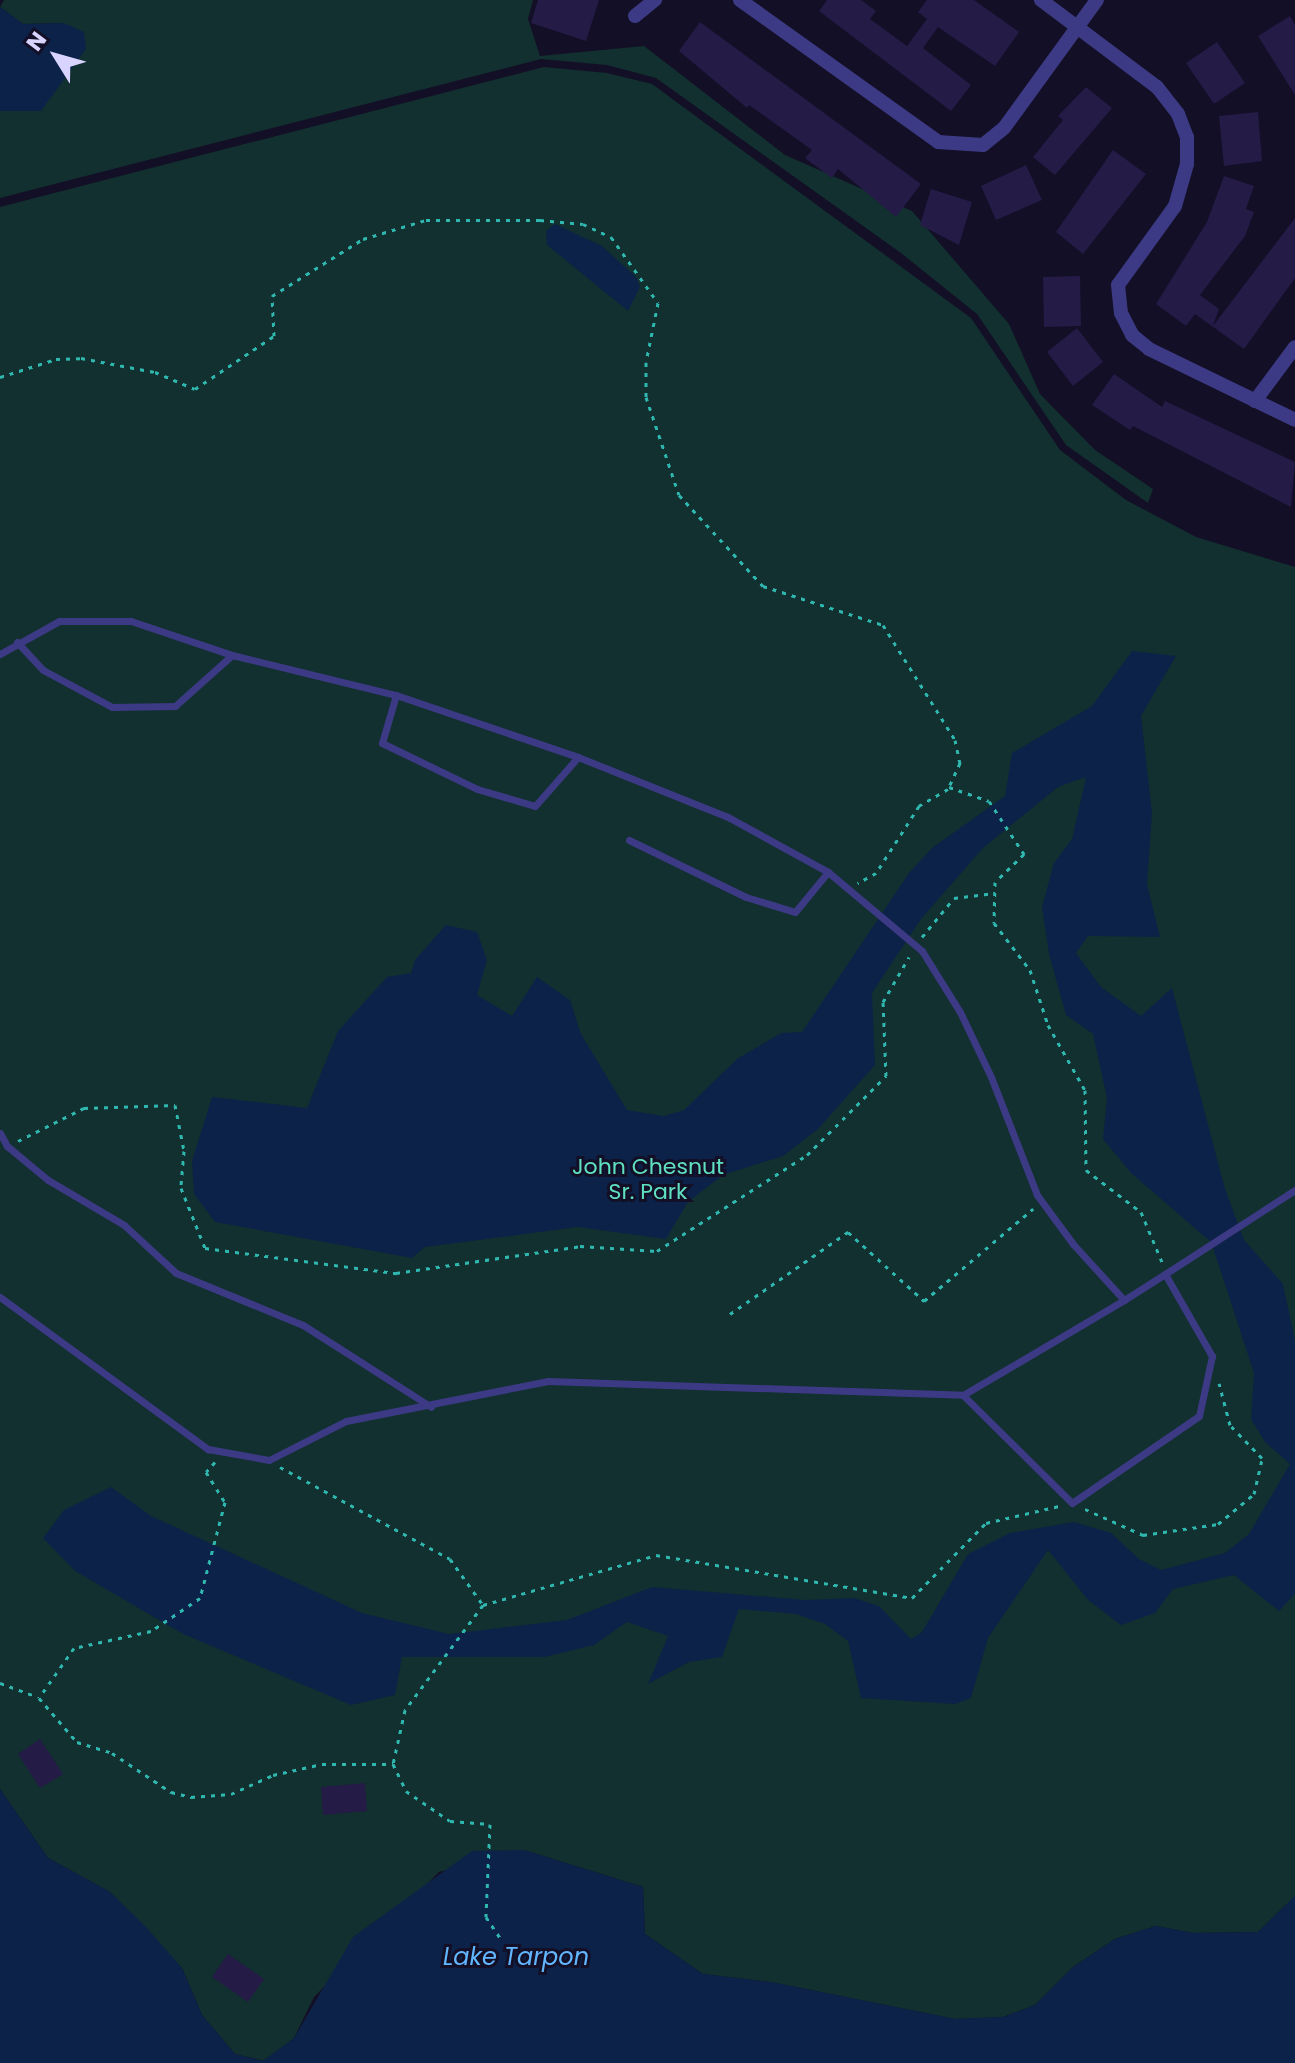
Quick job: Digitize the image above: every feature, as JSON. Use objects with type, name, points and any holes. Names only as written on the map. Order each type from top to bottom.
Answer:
[{"type":"street","points":[[635,16],[655,0]]},
{"type":"street","points":[[740,0],[938,142],[983,145],[1004,128],[1097,0]]},
{"type":"street","points":[[1041,0],[1157,87],[1178,114],[1187,137],[1187,164],[1175,206],[1118,285],[1121,313],[1132,335],[1149,349],[1295,420]]},
{"type":"street","points":[[1255,401],[1295,347]]},
{"type":"lane","points":[[0,654],[59,621],[131,621],[232,655],[396,695],[578,757],[728,817],[828,872],[913,944],[960,1012],[1042,1202],[1124,1300]]},
{"type":"lane","points":[[17,642],[43,670],[112,707],[175,706],[232,655]]},
{"type":"lane","points":[[396,695],[382,743],[477,789],[535,806],[578,757]]},
{"type":"lane","points":[[629,840],[746,897],[795,912],[828,872]]},
{"type":"lane","points":[[0,1133],[7,1146],[48,1180],[124,1225],[176,1273],[303,1325],[431,1407]]},
{"type":"lane","points":[[0,1154],[7,1146]]},
{"type":"lane","points":[[0,1297],[214,1450],[269,1460],[346,1421],[431,1407],[548,1381],[963,1395],[1124,1300],[1295,1190]]},
{"type":"lane","points":[[963,1395],[1072,1503],[1199,1416],[1212,1356],[1165,1274]]},
{"type":"path","points":[[0,377],[56,359],[81,358],[155,372],[195,389],[274,336],[272,296],[363,239],[426,220],[540,220],[583,224],[611,237],[658,303],[646,362],[646,397],[679,495],[763,586],[883,625],[955,740],[960,763],[949,787],[919,806],[876,873],[863,883],[843,884]]},
{"type":"path","points":[[949,787],[989,801],[1024,854],[995,882],[994,923],[1030,970],[1048,1025],[1085,1090],[1086,1170],[1141,1212],[1165,1274]]},
{"type":"path","points":[[7,1146],[84,1108],[175,1105],[184,1151],[181,1188],[205,1248],[396,1273],[580,1246],[657,1251],[807,1155],[886,1076],[883,1002],[913,944],[954,898],[995,893]]},
{"type":"path","points":[[730,1314],[848,1232],[924,1301],[1042,1202]]},
{"type":"path","points":[[501,1939],[486,1917],[490,1824],[450,1821],[406,1791],[393,1764],[405,1710],[483,1605],[656,1555],[912,1598],[986,1523],[1072,1503],[1143,1535],[1218,1524],[1254,1494],[1262,1458],[1230,1425],[1212,1356]]},
{"type":"path","points":[[39,1698],[74,1648],[151,1631],[200,1598],[225,1502],[206,1472],[215,1463],[214,1450]]},
{"type":"path","points":[[269,1460],[450,1559],[483,1605]]},
{"type":"path","points":[[0,1683],[39,1698],[77,1742],[112,1753],[171,1792],[191,1797],[231,1794],[273,1775],[322,1764],[393,1764]]},
{"type":"green space","points":[[4,0],[533,0],[528,19],[540,56],[644,46],[785,155],[912,211],[1009,324],[1040,394],[1095,450],[1153,489],[1148,503],[1066,445],[977,314],[901,253],[656,78],[607,65],[541,59],[0,198],[0,111],[41,111],[64,23],[23,24],[0,7]]},
{"type":"green space","name":"John Chesnut Sr. Park","points":[[544,67],[607,73],[652,84],[971,318],[1060,450],[1126,500],[1196,537],[1295,567],[1295,1896],[1258,1932],[1193,1933],[1156,1926],[1115,1939],[1073,1967],[1035,2005],[1003,2017],[955,2019],[771,1982],[703,1974],[645,1934],[643,1887],[524,1850],[439,1872],[314,1997],[294,2038],[264,2061],[235,2054],[202,2015],[182,1968],[110,1892],[48,1858],[0,1789],[0,207]]},
{"type":"water","points":[[0,7],[23,24],[64,23],[84,32],[86,49],[41,111],[0,111]]},
{"type":"water","points":[[555,224],[602,246],[636,277],[640,287],[628,311],[547,245],[546,231]]},
{"type":"water","points":[[1132,651],[1176,656],[1141,716],[1152,813],[1147,884],[1160,937],[1088,936],[1076,953],[1101,987],[1141,1016],[1172,988],[1225,1189],[1244,1240],[1283,1284],[1295,1341],[1295,1594],[1279,1611],[1234,1575],[1173,1589],[1155,1613],[1121,1625],[1088,1600],[1048,1550],[988,1638],[971,1698],[955,1704],[861,1698],[848,1641],[825,1624],[796,1614],[739,1609],[722,1657],[689,1662],[648,1684],[668,1636],[627,1622],[594,1645],[545,1657],[402,1657],[395,1695],[351,1705],[183,1634],[75,1571],[43,1538],[64,1510],[111,1487],[151,1516],[362,1613],[449,1634],[567,1620],[652,1587],[806,1600],[854,1598],[879,1606],[911,1639],[922,1632],[968,1554],[1010,1533],[1074,1522],[1111,1533],[1139,1559],[1161,1570],[1225,1553],[1249,1534],[1290,1464],[1265,1442],[1251,1419],[1254,1373],[1211,1242],[1131,1173],[1103,1139],[1107,1098],[1093,1034],[1066,1015],[1049,954],[1042,907],[1054,863],[1072,839],[1086,777],[1058,787],[983,848],[921,919],[872,993],[875,1065],[818,1129],[783,1156],[723,1175],[688,1202],[666,1239],[578,1227],[425,1247],[412,1258],[215,1222],[194,1194],[192,1161],[212,1097],[307,1108],[338,1031],[387,977],[411,973],[415,960],[446,925],[477,932],[487,960],[477,995],[512,1016],[537,977],[570,1000],[581,1034],[627,1110],[664,1116],[684,1110],[737,1059],[781,1033],[802,1032],[909,873],[932,848],[1005,796],[1012,753],[1092,706]]},
{"type":"water","name":"Lake Tarpon","points":[[0,1789],[48,1858],[110,1892],[146,1927],[182,1968],[202,2015],[235,2054],[263,2061],[294,2038],[353,1937],[472,1851],[524,1850],[643,1887],[645,1934],[703,1974],[771,1982],[955,2019],[1003,2017],[1035,2005],[1073,1967],[1115,1939],[1156,1926],[1193,1933],[1258,1932],[1295,1896],[1295,2063],[0,2063]]},
{"type":"building","points":[[538,0],[599,0],[586,41],[531,23]]},
{"type":"building","points":[[827,0],[861,0],[876,11],[870,19],[907,46],[927,19],[918,12],[927,0],[974,0],[1019,32],[995,66],[938,27],[923,48],[971,85],[951,111],[819,11]]},
{"type":"building","points":[[1290,16],[1295,25],[1295,95],[1258,36]]},
{"type":"building","points":[[700,22],[921,184],[896,217],[838,169],[832,178],[805,158],[812,150],[749,105],[747,108],[679,51]]},
{"type":"building","points":[[1217,42],[1245,83],[1214,104],[1186,63]]},
{"type":"building","points":[[1086,87],[1112,108],[1055,175],[1033,157],[1063,120],[1058,116]]},
{"type":"building","points":[[1258,112],[1262,161],[1224,166],[1219,116]]},
{"type":"building","points":[[1113,150],[1146,174],[1083,254],[1056,232]]},
{"type":"building","points":[[1026,165],[1042,200],[996,220],[981,186]]},
{"type":"building","points":[[1224,176],[1254,186],[1246,209],[1254,212],[1245,236],[1200,295],[1219,309],[1213,326],[1295,218],[1295,278],[1244,349],[1195,314],[1186,326],[1156,304],[1207,222]]},
{"type":"building","points":[[931,189],[972,202],[959,245],[920,225]]},
{"type":"building","points":[[1080,276],[1081,326],[1044,327],[1043,277]]},
{"type":"building","points":[[1077,328],[1103,362],[1073,386],[1047,352]]},
{"type":"building","points":[[1114,374],[1162,407],[1165,401],[1295,462],[1291,507],[1133,426],[1130,430],[1092,405]]},
{"type":"building","points":[[40,1739],[63,1774],[40,1788],[18,1754]]},
{"type":"building","points":[[365,1783],[367,1811],[323,1815],[321,1787]]},
{"type":"building","points":[[228,1954],[264,1979],[248,2002],[212,1977]]}]
